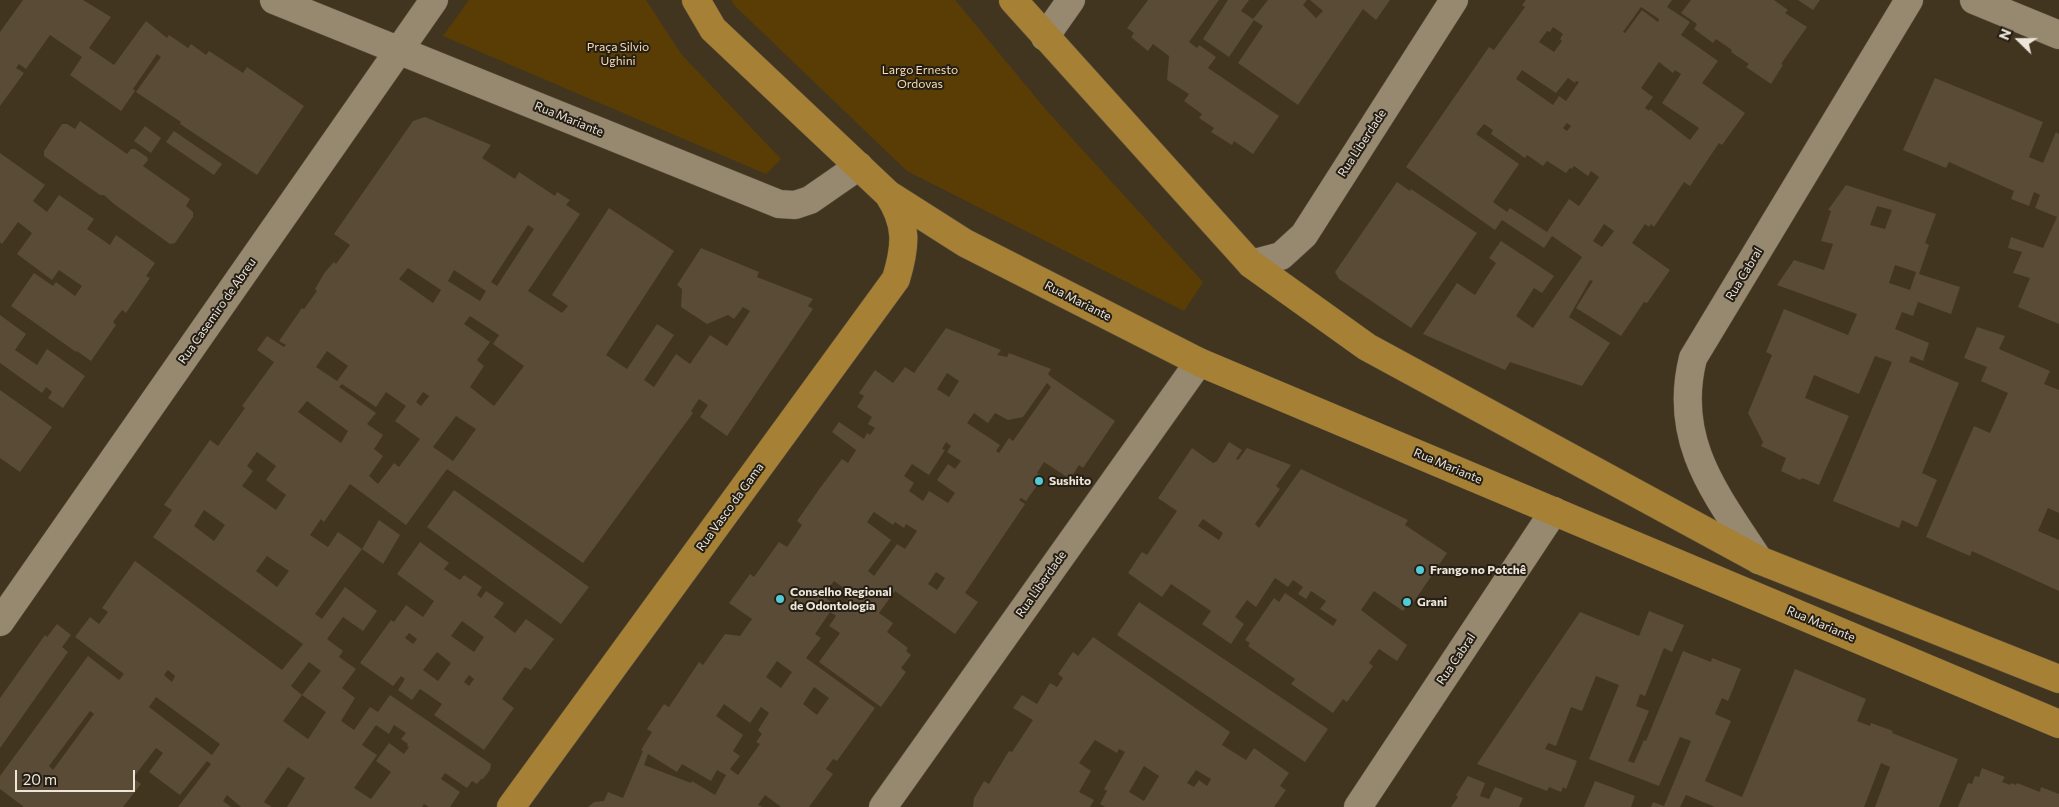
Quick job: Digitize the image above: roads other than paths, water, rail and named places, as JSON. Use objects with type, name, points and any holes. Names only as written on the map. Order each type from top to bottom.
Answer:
[{"type":"main road","name":"Rua Mariante","points":[[696,0],[713,29],[888,194],[965,243],[1199,362],[2059,724]]},
{"type":"main road","points":[[1013,0],[1251,264],[1367,346],[1759,560],[2059,679]]},
{"type":"main road","name":"Rua Vasco da Gama","points":[[511,807],[896,279],[904,255],[904,231],[897,207],[888,194]]},
{"type":"street","name":"Rua Mariante","points":[[274,0],[779,204],[795,205],[810,200],[859,166]]},
{"type":"street","name":"Rua Casemiro de Abreu","points":[[0,622],[434,0]]},
{"type":"street","points":[[1045,37],[1071,0]]},
{"type":"street","name":"Rua Liberdade","points":[[1251,264],[1281,256],[1304,235],[1454,0]]},
{"type":"street","name":"Rua Cabral","points":[[1759,560],[1702,470],[1691,435],[1687,382],[1693,358],[1910,0]]},
{"type":"street","points":[[1974,0],[2059,35]]},
{"type":"street","name":"Rua Liberdade","points":[[883,807],[1199,362]]},
{"type":"street","name":"Rua Cabral","points":[[1358,807],[1554,512]]},
{"type":"place","name":"Sushito","points":[[1039,481]]},
{"type":"place","name":"Frango no Potchê","points":[[1420,570]]},
{"type":"place","name":"Conselho Regional de Odontologia","points":[[780,599]]},
{"type":"place","name":"Grani","points":[[1407,602]]},
{"type":"park label","name":"Praça Silvio Ughini","points":[[618,54]]},
{"type":"park label","name":"Largo Ernesto Ordovas","points":[[920,77]]}]
